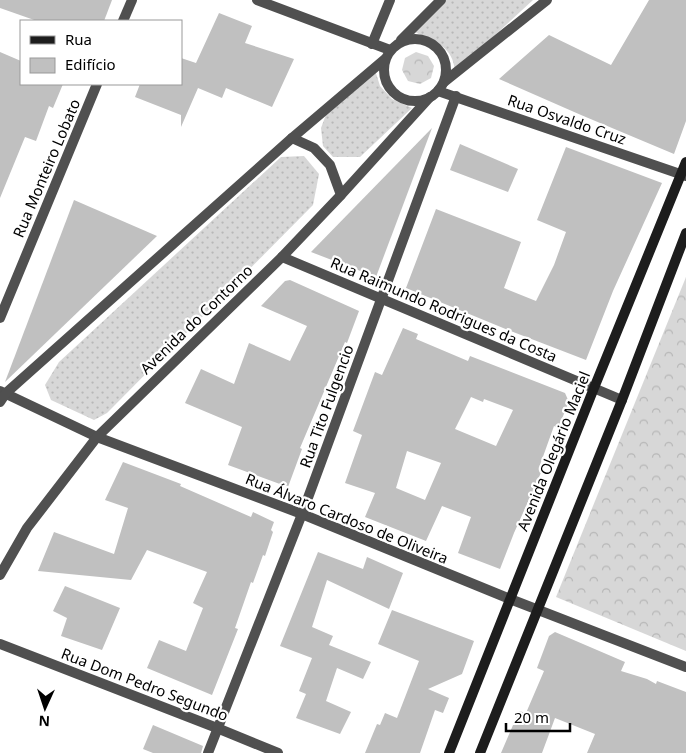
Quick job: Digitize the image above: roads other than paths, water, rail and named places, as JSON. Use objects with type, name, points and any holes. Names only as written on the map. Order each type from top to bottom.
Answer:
[{"type":"main road","name":"Avenida Olegário Maciel","points":[[448,753],[594,388],[683,175],[686,162]]},
{"type":"main road","points":[[480,753],[622,400],[686,233]]},
{"type":"street","points":[[123,20],[132,0]]},
{"type":"street","points":[[257,0],[391,51]]},
{"type":"street","points":[[372,44],[390,0]]},
{"type":"street","points":[[0,402],[3,392],[391,51],[406,39],[417,38],[427,40],[442,53],[446,62],[446,73],[437,90],[419,101],[399,97],[391,90],[385,80],[383,70],[391,51],[441,0]]},
{"type":"street","name":"Avenida do Contorno","points":[[0,575],[27,528],[97,437],[282,257],[437,90],[547,0]]},
{"type":"street","name":"Rua Monteiro Lobato","points":[[0,318],[97,85]]},
{"type":"street","name":"Rua Osvaldo Cruz","points":[[437,90],[683,175]]},
{"type":"street","name":"Rua Tito Fulgencio","points":[[208,753],[302,514],[456,96]]},
{"type":"street","points":[[292,138],[314,148],[330,165],[341,195]]},
{"type":"street","name":"Rua Raimundo Rodrigues da Costa","points":[[282,257],[622,400]]},
{"type":"street","name":"Rua Álvaro Cardoso de Oliveira","points":[[3,392],[97,437],[302,514],[510,599],[686,667]]},
{"type":"street","name":"Rua Dom Pedro Segundo","points":[[0,644],[278,753]]}]
